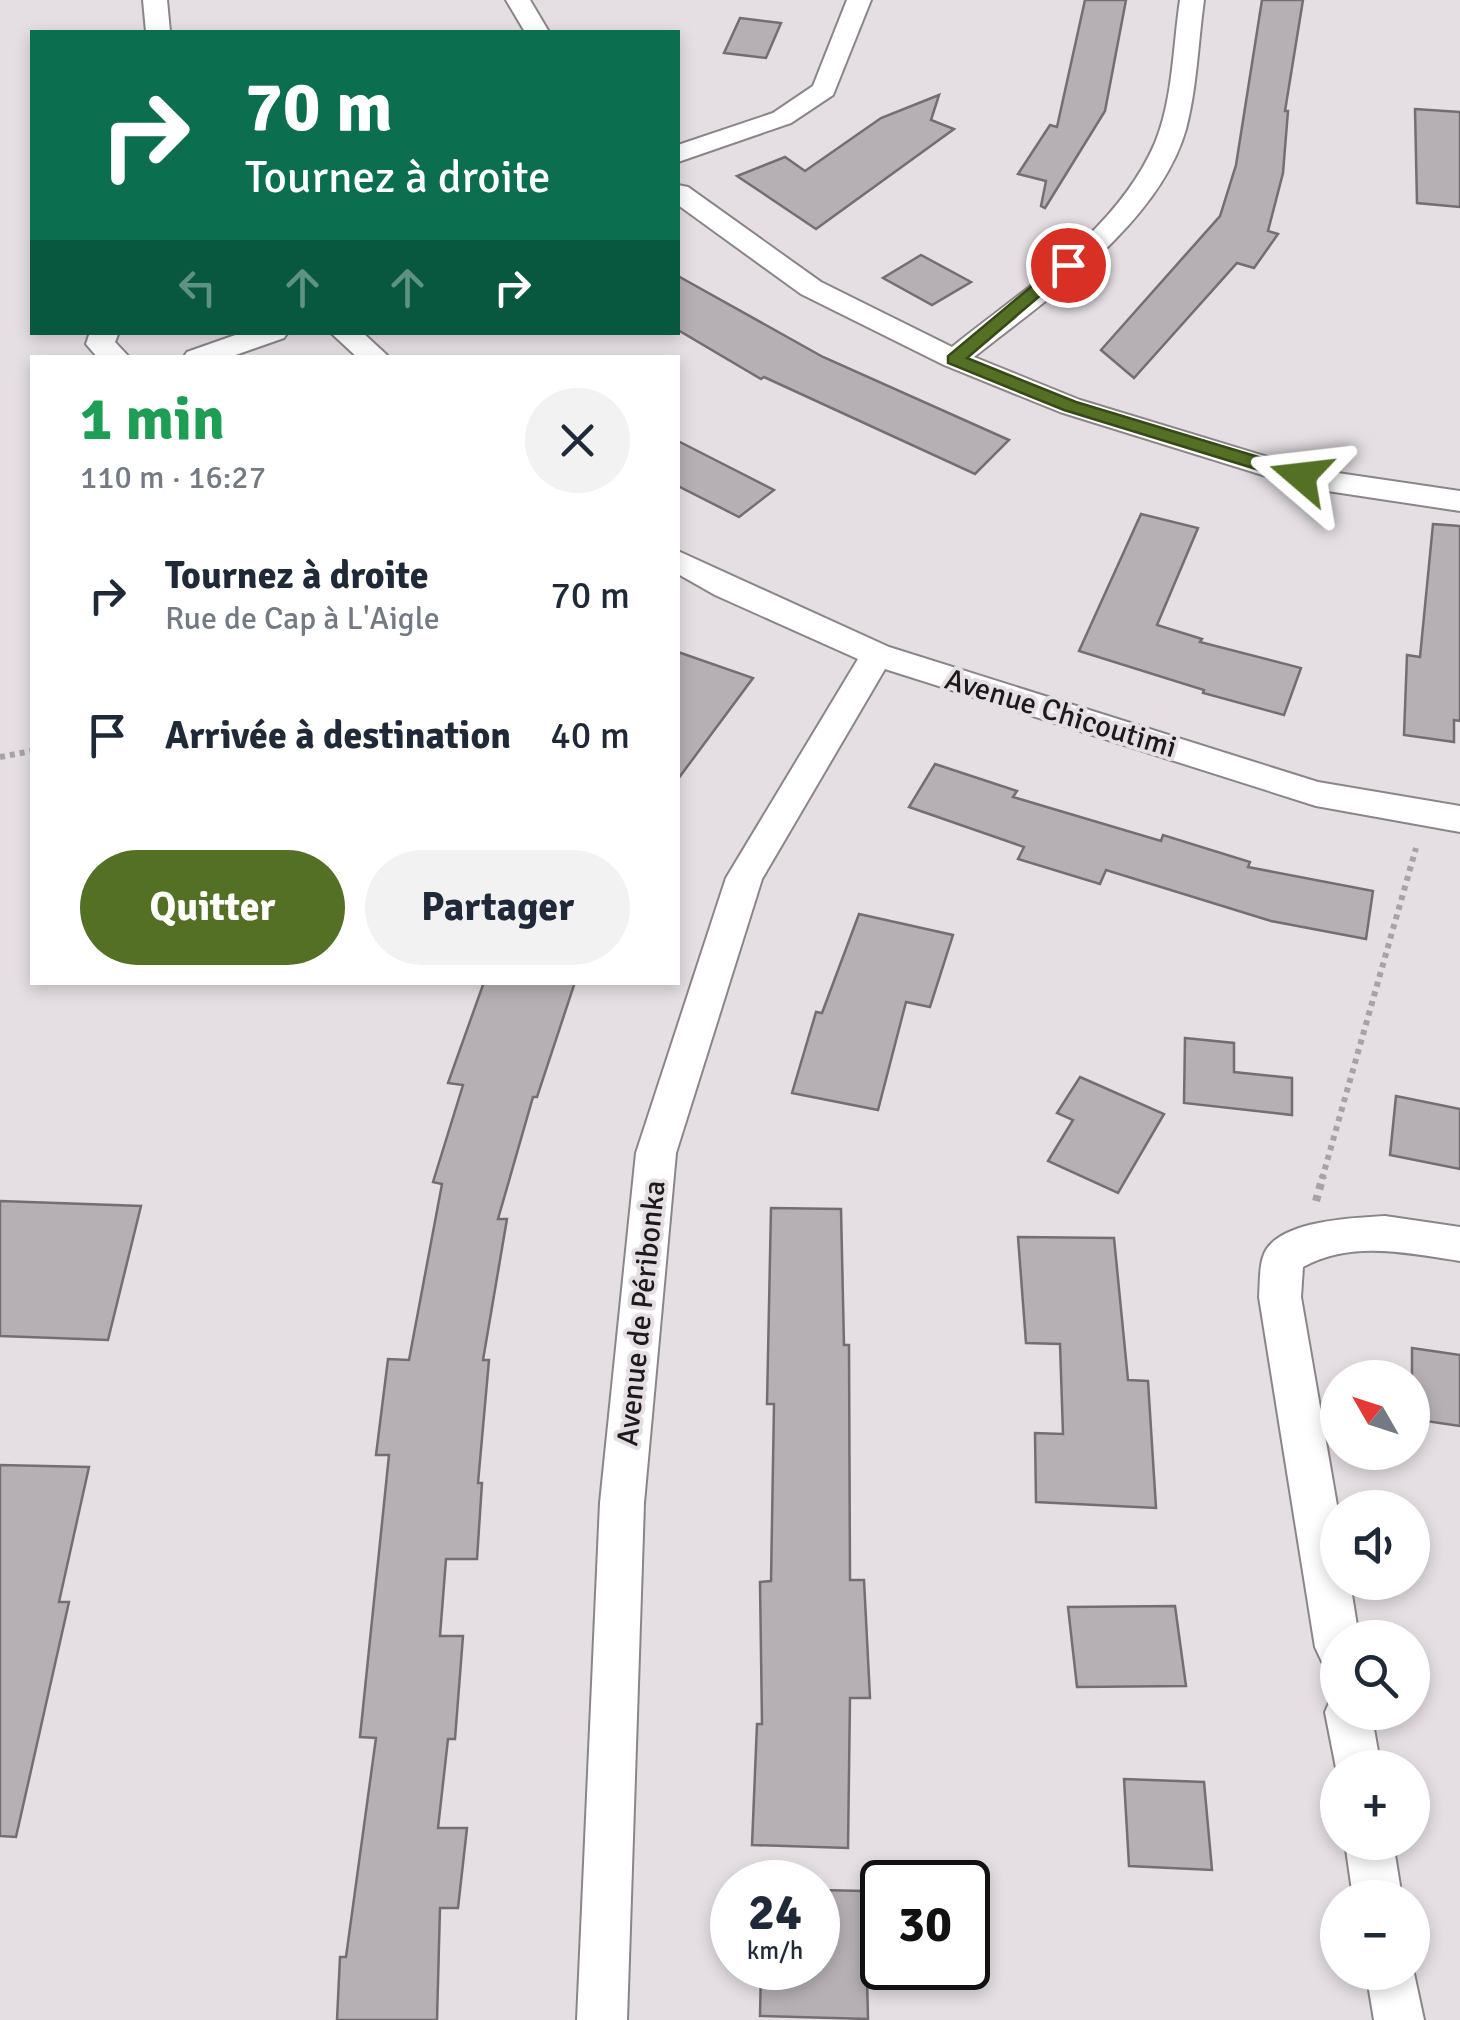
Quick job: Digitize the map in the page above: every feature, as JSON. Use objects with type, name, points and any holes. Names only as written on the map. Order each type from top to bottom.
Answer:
[{"type":"street","points":[[154,0],[158,30]]},
{"type":"street","points":[[518,0],[536,30]]},
{"type":"street","points":[[680,153],[782,118],[824,90],[858,0]]},
{"type":"street","points":[[954,360],[1096,241],[1141,192],[1169,141],[1192,0]]},
{"type":"street","points":[[680,194],[811,288],[954,360],[1070,406],[1301,476],[1460,501]]},
{"type":"street","points":[[104,335],[100,344],[113,355]]},
{"type":"street","points":[[206,355],[265,335]]},
{"type":"street","points":[[348,335],[372,355]]},
{"type":"street","name":"Avenue Chicoutimi","points":[[680,563],[726,588],[876,655],[1316,794],[1460,819]]},
{"type":"street","name":"Avenue de Péribonka","points":[[602,2020],[622,1503],[656,1152],[744,878],[876,655]]},
{"type":"street","points":[[1334,1620],[1280,1297],[1283,1258],[1321,1237],[1385,1232],[1460,1244]]},
{"type":"street","points":[[1394,1990],[1398,2020]]},
{"type":"path","points":[[0,758],[30,751]]},
{"type":"path","points":[[1302,1247],[1426,813]]},
{"type":"building","points":[[1085,0],[1126,0],[1105,111],[1045,208],[1041,206],[1046,181],[1018,174],[1050,125],[1057,127]]},
{"type":"building","points":[[1262,0],[1303,0],[1285,111],[1283,173],[1268,231],[1278,234],[1254,268],[1237,263],[1134,378],[1101,350],[1220,216],[1236,165]]},
{"type":"building","points":[[740,18],[781,23],[766,58],[724,53]]},
{"type":"building","points":[[939,95],[931,120],[954,129],[816,229],[737,176],[785,157],[805,171],[881,118]]},
{"type":"building","points":[[1415,109],[1460,112],[1460,207],[1417,203]]},
{"type":"building","points":[[921,255],[971,282],[932,305],[883,278]]},
{"type":"building","points":[[680,277],[823,357],[1009,440],[975,474],[764,377],[761,379],[680,331]]},
{"type":"building","points":[[680,442],[774,490],[739,517],[680,487]]},
{"type":"building","points":[[1141,514],[1198,528],[1157,625],[1202,639],[1200,642],[1301,668],[1284,715],[1203,693],[1204,690],[1079,651]]},
{"type":"building","points":[[1433,524],[1460,526],[1460,721],[1454,720],[1454,742],[1404,735],[1407,655],[1420,657]]},
{"type":"building","points":[[680,653],[753,678],[680,776]]},
{"type":"building","points":[[935,764],[1017,791],[1013,797],[1161,841],[1163,835],[1250,862],[1248,867],[1373,891],[1366,939],[1271,921],[1106,870],[1100,884],[1018,859],[1024,847],[909,807]]},
{"type":"building","points":[[859,914],[953,935],[930,1007],[906,1002],[878,1110],[792,1093],[816,1012],[822,1013]]},
{"type":"building","points":[[483,985],[574,985],[537,1097],[533,1097],[498,1219],[507,1219],[483,1360],[489,1360],[478,1483],[482,1483],[477,1559],[446,1559],[440,1636],[463,1636],[455,1739],[448,1739],[438,1828],[467,1828],[458,1908],[440,1908],[437,2020],[337,2020],[340,1957],[346,1957],[376,1738],[360,1737],[389,1455],[376,1455],[388,1359],[409,1360],[442,1184],[433,1182],[463,1085],[448,1083]]},
{"type":"building","points":[[1185,1038],[1234,1043],[1234,1072],[1292,1078],[1292,1115],[1184,1103]]},
{"type":"building","points":[[1080,1077],[1164,1114],[1118,1193],[1048,1161],[1073,1120],[1057,1113]]},
{"type":"building","points":[[1396,1096],[1460,1109],[1460,1169],[1390,1155]]},
{"type":"building","points":[[0,1201],[141,1206],[108,1340],[0,1336]]},
{"type":"building","points":[[771,1208],[841,1209],[844,1345],[849,1345],[850,1580],[864,1580],[870,1698],[850,1698],[848,1848],[752,1845],[757,1724],[762,1724],[760,1582],[771,1581],[774,1404],[767,1404]]},
{"type":"building","points":[[1018,1237],[1114,1238],[1128,1380],[1148,1381],[1156,1508],[1036,1502],[1035,1433],[1063,1434],[1060,1344],[1026,1343]]},
{"type":"building","points":[[1412,1348],[1460,1355],[1460,1426],[1430,1422],[1430,1360],[1412,1360]]},
{"type":"building","points":[[0,1465],[89,1467],[59,1602],[69,1602],[16,1837],[0,1836]]},
{"type":"building","points":[[1175,1606],[1186,1686],[1077,1687],[1068,1607]]},
{"type":"building","points":[[1124,1779],[1204,1782],[1212,1870],[1129,1866]]},
{"type":"building","points":[[840,1890],[860,1891],[860,1990],[867,1990],[868,2019],[760,2016],[761,1990],[840,1990]]},
{"type":"route","points":[[1068,265],[954,360],[1070,406],[1301,476]]}]
